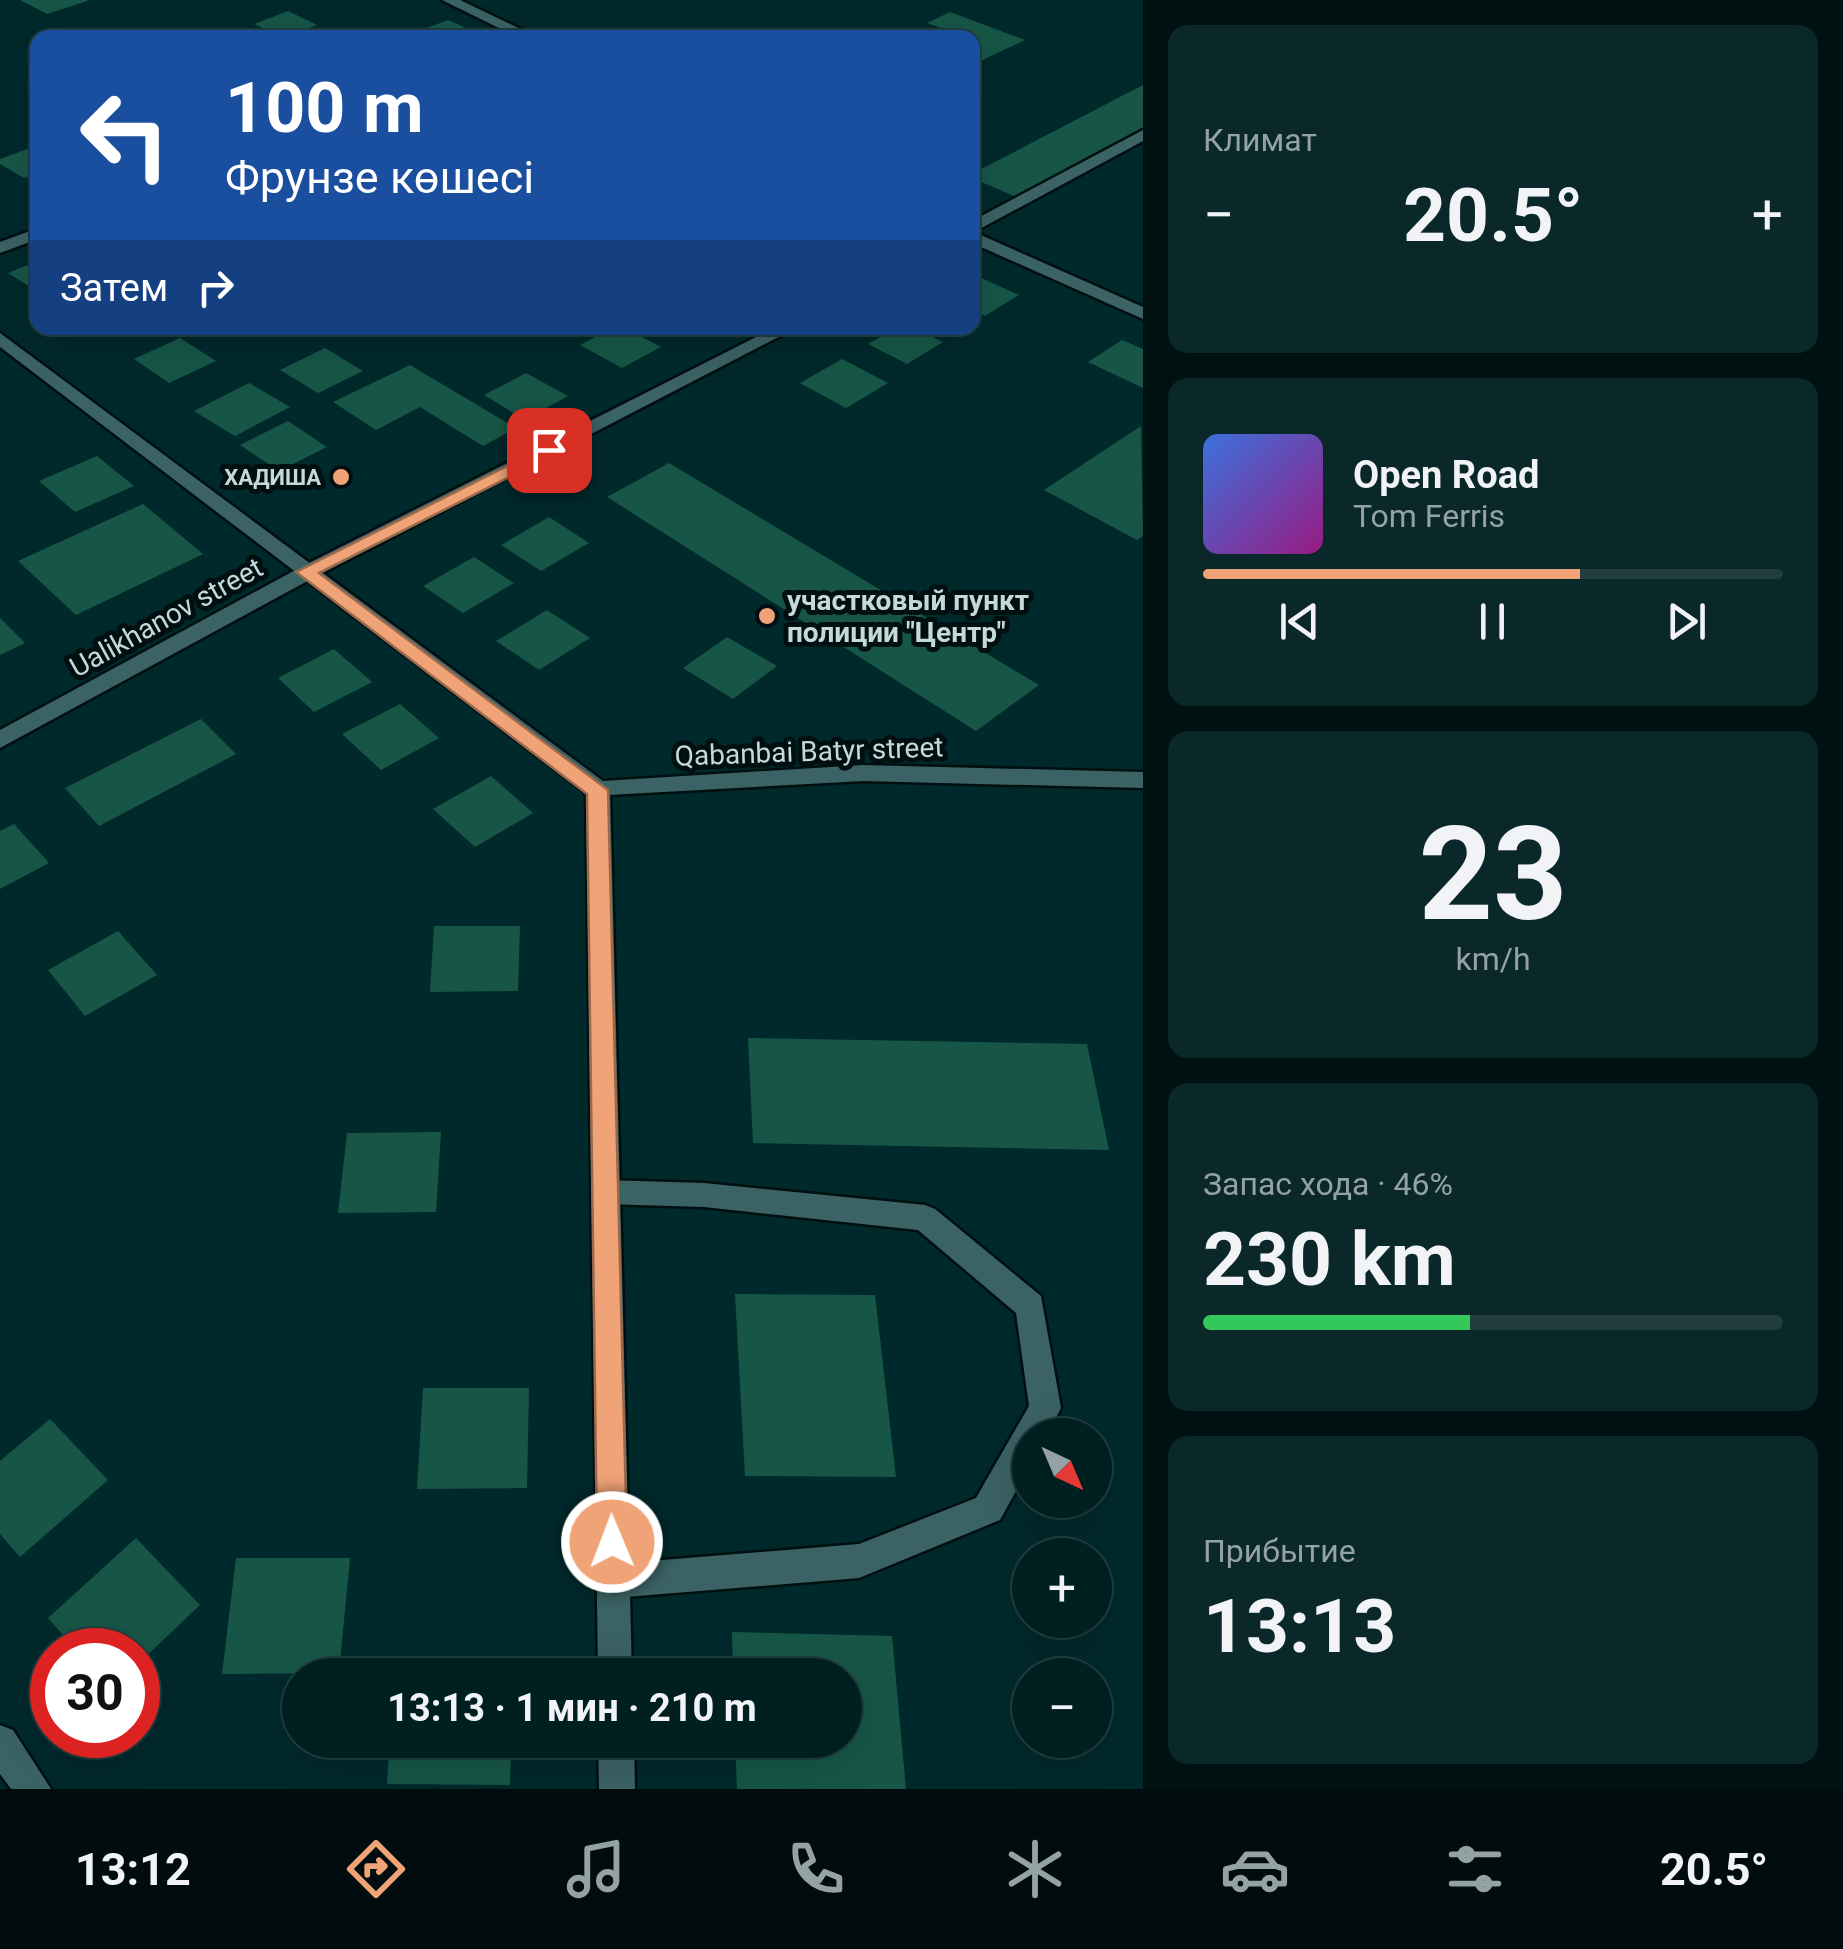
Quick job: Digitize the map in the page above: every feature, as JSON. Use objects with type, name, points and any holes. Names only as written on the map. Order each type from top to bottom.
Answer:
[{"type":"street","points":[[449,0],[515,30]]},
{"type":"street","points":[[980,224],[1143,135]]},
{"type":"street","points":[[0,248],[30,236]]},
{"type":"street","points":[[980,241],[1143,314]]},
{"type":"street","name":"Ualikhanov street","points":[[0,740],[306,572],[773,335]]},
{"type":"street","points":[[0,338],[598,790],[615,1658]]},
{"type":"street","name":"Qabanbai Batyr street","points":[[598,790],[863,773],[1143,780]]},
{"type":"street","points":[[605,1192],[704,1195],[924,1218],[1030,1306],[1045,1408],[988,1509],[878,1554],[860,1561],[613,1581]]},
{"type":"street","points":[[0,1743],[32,1789]]},
{"type":"street","points":[[616,1758],[617,1789]]},
{"type":"building","points":[[20,0],[87,0],[87,1],[47,14]]},
{"type":"building","points":[[288,11],[317,25],[302,30],[267,30],[254,24]]},
{"type":"building","points":[[950,12],[1025,40],[980,61],[980,30],[946,30],[927,23]]},
{"type":"building","points":[[448,20],[471,30],[422,30]]},
{"type":"building","points":[[1143,85],[1143,132],[1021,199],[980,181],[980,170]]},
{"type":"building","points":[[30,148],[30,176],[24,178],[0,164],[0,159]]},
{"type":"building","points":[[30,264],[30,287],[8,273]]},
{"type":"building","points":[[980,277],[1019,295],[985,316],[980,314]]},
{"type":"building","points":[[599,335],[638,335],[661,347],[622,368],[580,345]]},
{"type":"building","points":[[884,335],[928,335],[943,342],[907,364],[868,344]]},
{"type":"building","points":[[180,338],[216,361],[169,383],[134,359]]},
{"type":"building","points":[[1122,340],[1143,349],[1143,388],[1088,362]]},
{"type":"building","points":[[325,348],[363,371],[318,393],[280,370]]},
{"type":"building","points":[[842,359],[888,383],[846,408],[800,383]]},
{"type":"building","points":[[410,365],[516,428],[483,446],[420,407],[376,430],[333,402]]},
{"type":"building","points":[[526,373],[568,396],[525,420],[484,395]]},
{"type":"building","points":[[249,383],[290,407],[235,436],[194,411]]},
{"type":"building","points":[[288,421],[327,447],[279,471],[240,445]]},
{"type":"building","points":[[1141,426],[1143,536],[1137,540],[1044,490]]},
{"type":"building","points":[[97,456],[134,486],[75,512],[39,481]]},
{"type":"building","points":[[669,463],[1039,685],[976,731],[607,497]]},
{"type":"building","points":[[143,504],[203,554],[76,615],[18,561]]},
{"type":"building","points":[[549,517],[589,543],[541,571],[501,545]]},
{"type":"building","points":[[474,557],[514,583],[463,613],[423,586]]},
{"type":"building","points":[[547,610],[590,638],[539,670],[496,641]]},
{"type":"building","points":[[0,618],[25,643],[0,655]]},
{"type":"building","points":[[727,637],[777,666],[733,699],[683,668]]},
{"type":"building","points":[[334,649],[372,682],[314,712],[278,678]]},
{"type":"building","points":[[400,704],[439,738],[381,770],[342,734]]},
{"type":"building","points":[[201,719],[236,754],[99,826],[65,788]]},
{"type":"building","points":[[491,776],[533,813],[475,847],[433,809]]},
{"type":"building","points":[[14,824],[49,863],[0,889],[0,831]]},
{"type":"building","points":[[434,926],[520,926],[518,991],[430,992]]},
{"type":"building","points":[[118,931],[157,975],[85,1016],[48,970]]},
{"type":"building","points":[[748,1038],[1087,1044],[1109,1150],[753,1143]]},
{"type":"building","points":[[441,1132],[436,1212],[338,1213],[347,1133]]},
{"type":"building","points":[[735,1294],[875,1295],[896,1477],[745,1476]]},
{"type":"building","points":[[423,1388],[529,1388],[527,1488],[417,1489]]},
{"type":"building","points":[[50,1419],[108,1480],[20,1557],[0,1534],[0,1461]]},
{"type":"building","points":[[136,1538],[200,1605],[160,1643],[160,1628],[57,1628],[48,1618]]},
{"type":"building","points":[[236,1558],[350,1558],[340,1658],[282,1658],[282,1673],[222,1674]]},
{"type":"building","points":[[732,1632],[892,1636],[906,1789],[737,1789],[736,1758],[862,1758],[862,1658],[733,1658]]},
{"type":"building","points":[[389,1758],[511,1758],[510,1785],[387,1784]]},
{"type":"place","name":"ХАДИША","points":[[341,477]]},
{"type":"place","name":"участковый пункт полиции \"Центр\"","points":[[767,616]]},
{"type":"route","points":[[549,450],[306,572],[598,790],[612,1542]]}]
